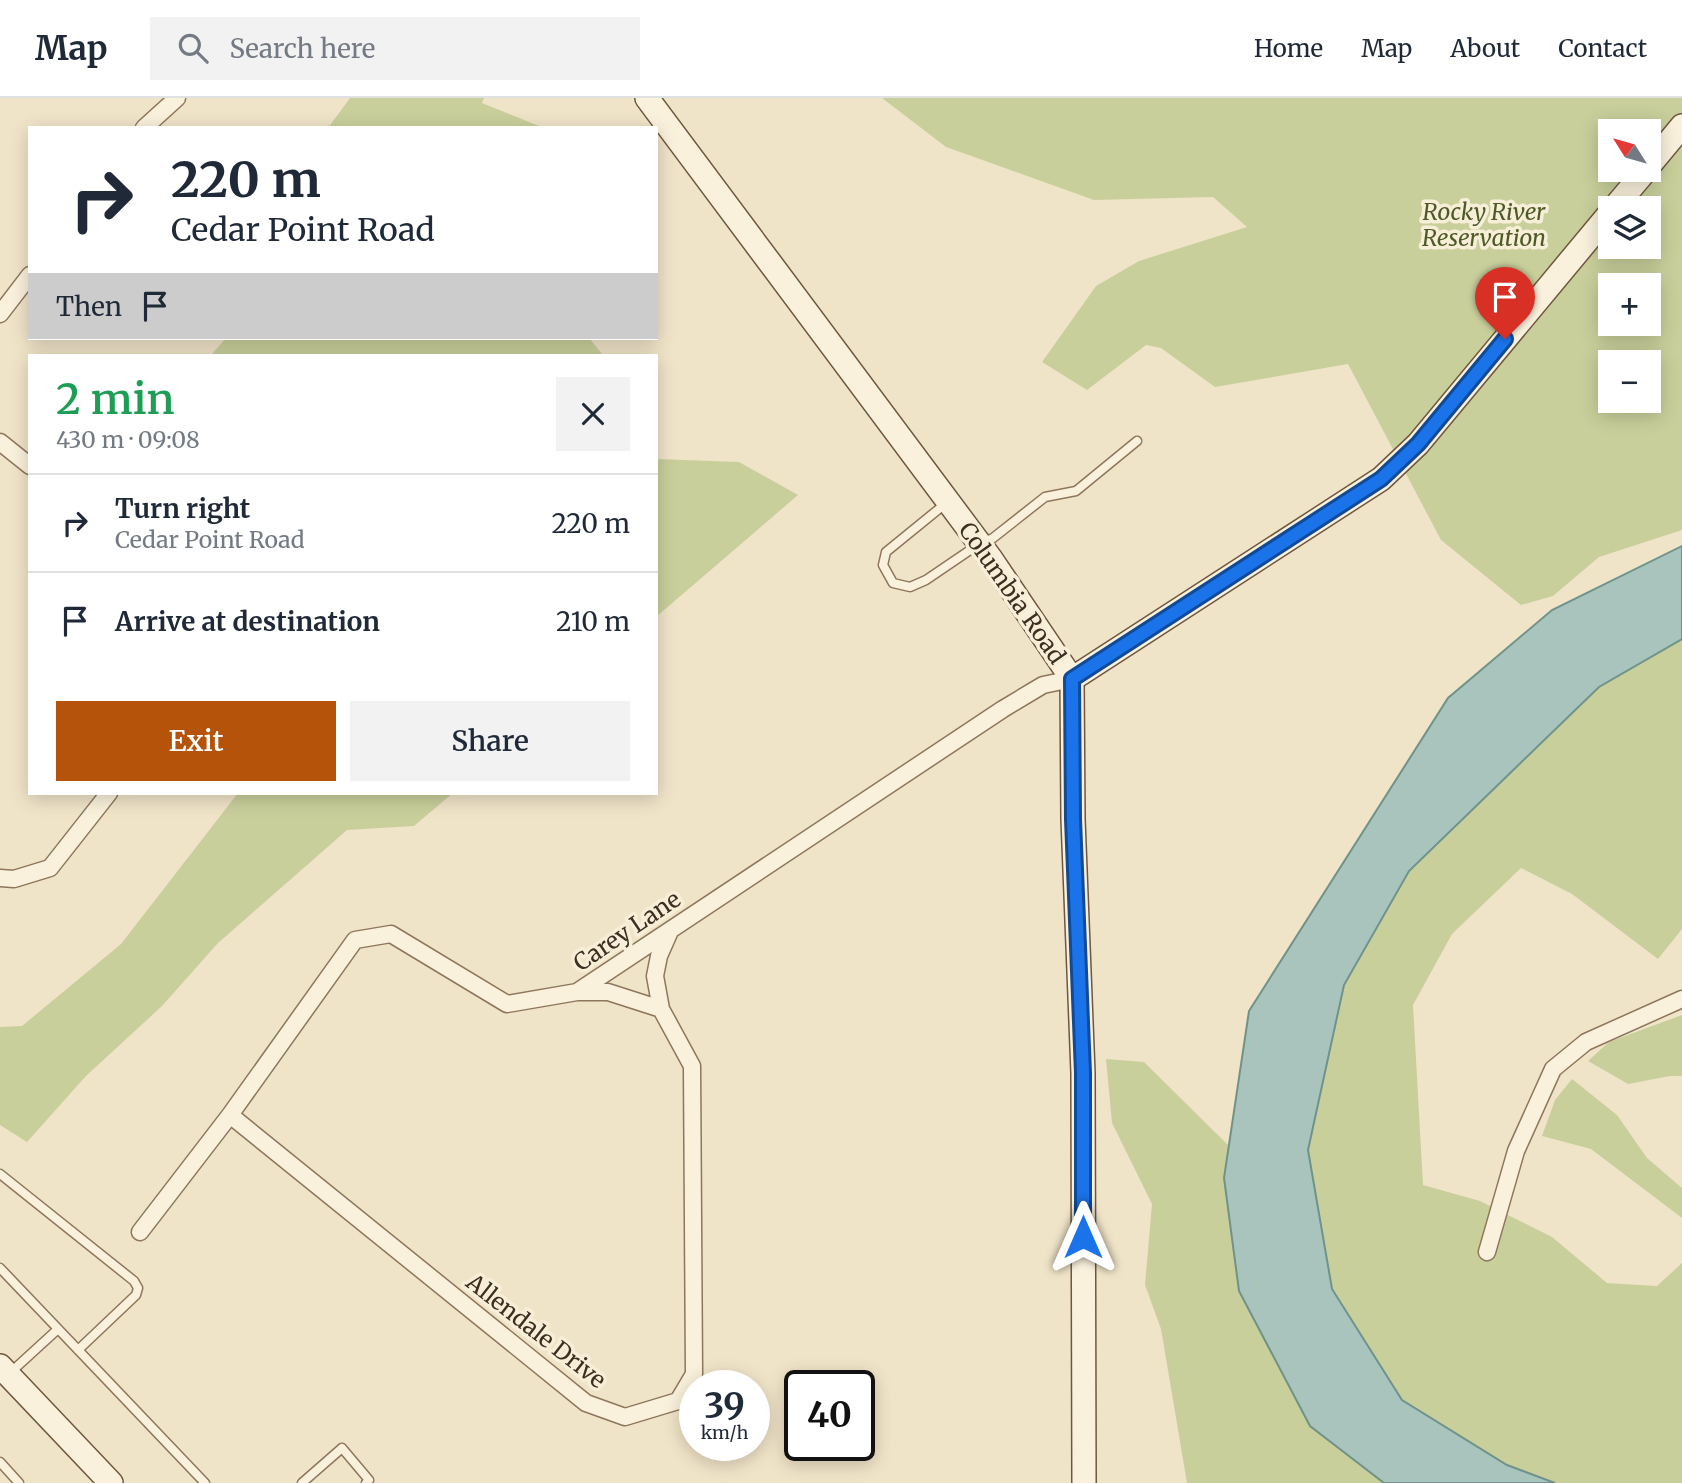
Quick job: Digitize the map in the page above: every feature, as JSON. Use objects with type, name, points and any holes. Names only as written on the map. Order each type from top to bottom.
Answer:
[{"type":"street","points":[[146,126],[177,98]]},
{"type":"street","name":"Columbia Road","points":[[647,98],[979,544],[1072,679],[1073,819],[1083,1073],[1084,1483]]},
{"type":"street","points":[[1661,151],[1682,126]]},
{"type":"street","points":[[1624,196],[1635,182]]},
{"type":"street","points":[[1072,679],[1381,479],[1418,444],[1598,227]]},
{"type":"street","points":[[0,314],[28,278]]},
{"type":"street","points":[[0,442],[28,464]]},
{"type":"street","name":"Carey Lane","points":[[141,1232],[230,1115],[355,940],[391,934],[507,1004],[577,992],[1013,703],[1043,685],[1072,679]]},
{"type":"street","points":[[0,878],[15,879],[50,868],[107,795]]},
{"type":"street","name":"Allendale Drive","points":[[230,1115],[586,1403],[625,1416],[678,1401],[694,1374],[692,1066],[660,1009],[655,976],[659,956],[671,929]]},
{"type":"street","points":[[577,992],[608,992],[660,1009]]},
{"type":"street","points":[[1487,1252],[1516,1151],[1553,1069],[1586,1042],[1682,999]]},
{"type":"street","points":[[4,1370],[111,1483]]},
{"type":"lane","points":[[948,502],[886,552],[883,565],[889,578],[899,586],[916,586],[979,544],[993,538],[1045,497],[1076,491],[1137,441]]},
{"type":"lane","points":[[0,1174],[134,1281],[138,1288],[136,1295],[78,1350]]},
{"type":"lane","points":[[0,1268],[205,1483]]},
{"type":"lane","points":[[4,1370],[58,1329]]},
{"type":"lane","points":[[302,1483],[342,1448],[369,1480],[366,1483]]},
{"type":"lane","points":[[0,1462],[19,1483]]},
{"type":"green space","points":[[350,98],[484,98],[482,103],[539,126],[329,126]]},
{"type":"green space","name":"Rocky River Reservation","points":[[882,98],[1682,98],[1682,530],[1599,557],[1553,596],[1521,605],[1441,540],[1348,364],[1215,387],[1161,348],[1146,345],[1087,390],[1042,362],[1096,286],[1139,261],[1247,227],[1213,197],[1094,200],[946,147]]},
{"type":"green space","points":[[224,340],[591,340],[602,354],[212,354]]},
{"type":"green space","points":[[658,459],[739,462],[798,495],[658,615]]},
{"type":"green space","points":[[1682,639],[1682,929],[1658,959],[1572,894],[1521,868],[1452,934],[1413,1005],[1423,1185],[1480,1201],[1552,1237],[1607,1283],[1657,1286],[1682,1263],[1682,1483],[1555,1483],[1507,1465],[1402,1400],[1332,1289],[1308,1150],[1344,985],[1409,871],[1599,687]]},
{"type":"green space","points":[[236,795],[451,795],[414,826],[347,830],[218,943],[162,1006],[86,1076],[27,1142],[0,1125],[0,1027],[22,1026],[121,944]]},
{"type":"green space","points":[[1682,1015],[1682,1076],[1628,1084],[1588,1061],[1609,1042]]},
{"type":"green space","points":[[1106,1059],[1144,1062],[1229,1146],[1224,1178],[1310,1426],[1384,1483],[1187,1483],[1161,1329],[1145,1285],[1152,1204],[1112,1123]]},
{"type":"green space","points":[[1572,1079],[1617,1115],[1647,1158],[1682,1188],[1682,1218],[1591,1149],[1542,1136],[1555,1100]]},
{"type":"water","points":[[1682,546],[1682,639],[1599,687],[1409,871],[1344,985],[1308,1150],[1332,1289],[1402,1400],[1507,1465],[1555,1483],[1384,1483],[1310,1426],[1239,1291],[1224,1178],[1249,1011],[1448,698],[1552,610]]},
{"type":"route","points":[[1083,1237],[1083,1073],[1073,819],[1072,679],[1381,479],[1418,444],[1505,339]]}]
